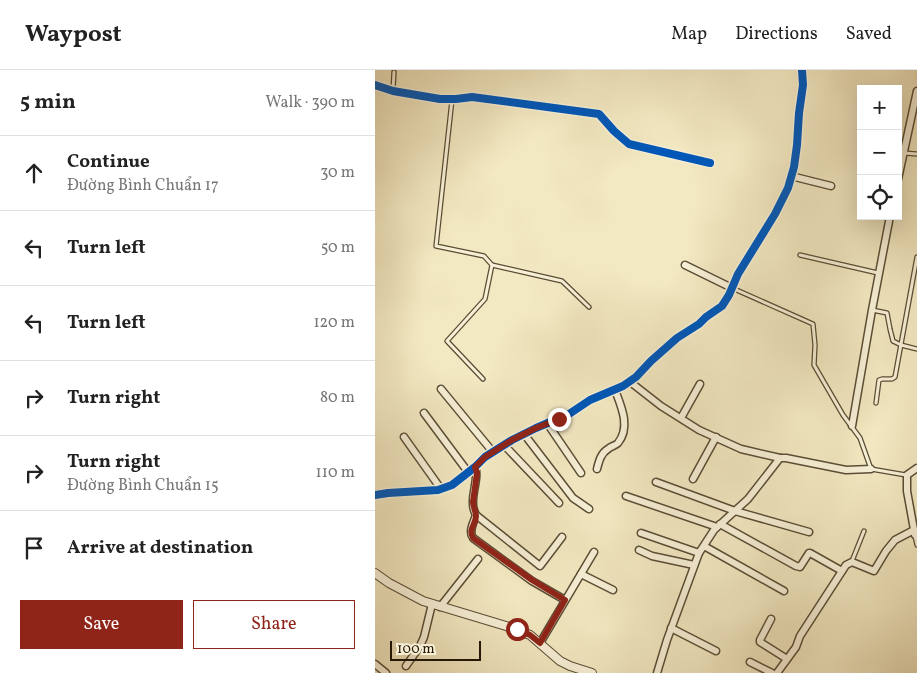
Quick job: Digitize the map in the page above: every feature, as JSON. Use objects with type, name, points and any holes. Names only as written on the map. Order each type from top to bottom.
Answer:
[{"type":"street","points":[[375,495],[441,489],[452,484],[485,457],[504,445],[536,428],[569,414],[590,400],[615,390],[636,377],[677,338],[722,306],[738,274],[788,188],[797,145],[803,85],[802,70]]},
{"type":"street","points":[[375,85],[393,91],[440,99],[472,98],[599,114],[629,144],[710,163]]},
{"type":"street","points":[[899,175],[917,90]]},
{"type":"street","points":[[791,176],[831,186]]},
{"type":"street","points":[[852,426],[889,220]]},
{"type":"street","points":[[685,265],[732,288]]},
{"type":"street","points":[[629,381],[661,406],[699,430],[741,449],[847,470],[871,469]]},
{"type":"street","points":[[681,418],[699,384]]},
{"type":"street","points":[[441,389],[493,452]]},
{"type":"street","points":[[597,469],[606,449],[619,442],[623,432],[625,422],[615,390]]},
{"type":"street","points":[[424,413],[469,472]]},
{"type":"street","points":[[547,424],[581,473]]},
{"type":"street","points":[[524,434],[573,498],[589,508]]},
{"type":"street","points":[[404,437],[441,489]]},
{"type":"street","points":[[693,479],[716,437]]},
{"type":"street","points":[[504,445],[559,503]]},
{"type":"street","points":[[657,673],[671,628],[703,546],[714,530],[748,499],[780,458]]},
{"type":"street","points":[[475,467],[477,473],[473,507],[476,515],[540,566],[562,537]]},
{"type":"street","points":[[777,673],[796,647],[800,636],[847,565],[852,562],[873,572],[895,540],[915,533],[907,491],[907,475],[917,468]]},
{"type":"street","points":[[656,482],[735,511],[809,532]]},
{"type":"street","points":[[626,496],[718,526],[796,566],[800,567],[810,553],[842,571]]},
{"type":"street","points":[[476,515],[471,530],[473,538],[532,580],[565,600]]},
{"type":"street","points":[[641,533],[699,553]]},
{"type":"street","points":[[703,546],[784,591]]},
{"type":"street","points":[[639,550],[652,556],[695,565]]},
{"type":"street","points":[[540,643],[594,552]]},
{"type":"street","points":[[406,666],[424,638],[436,605],[478,559]]},
{"type":"street","points":[[375,573],[389,583],[423,601],[517,629],[530,635],[560,661],[582,672],[592,673]]},
{"type":"street","points":[[581,574],[613,590]]},
{"type":"street","points":[[771,619],[760,642],[787,659]]},
{"type":"street","points":[[671,628],[716,651]]},
{"type":"street","points":[[750,662],[772,673]]},
{"type":"street","points":[[375,664],[386,673]]},
{"type":"lane","points":[[393,91],[394,72]]},
{"type":"lane","points":[[452,99],[436,246],[485,256],[491,265],[562,281],[589,307]]},
{"type":"lane","points":[[904,153],[917,154]]},
{"type":"lane","points":[[800,256],[879,274]]},
{"type":"lane","points":[[876,403],[879,380],[892,379],[895,376],[917,257]]},
{"type":"lane","points":[[483,378],[447,341],[485,299],[491,265]]},
{"type":"lane","points":[[732,288],[813,324],[814,366],[843,415],[860,438],[871,469],[907,475]]},
{"type":"lane","points":[[872,310],[887,312],[893,341],[917,349]]},
{"type":"lane","points":[[852,562],[864,530]]},
{"type":"lane","points":[[915,533],[917,545]]},
{"type":"cycle path","points":[[375,495],[438,490],[452,485],[485,457],[512,440],[569,414],[590,400],[623,386],[636,377],[677,338],[722,306],[738,274],[775,214],[788,188],[794,167],[797,145],[803,85],[802,70]]},
{"type":"cycle path","points":[[375,85],[393,91],[440,99],[472,97],[599,114],[629,144],[710,163]]},
{"type":"route","points":[[517,629],[530,635],[540,643],[565,600],[532,580],[473,538],[471,530],[476,515],[473,507],[477,473],[475,467],[485,457],[512,440],[559,419]]}]
